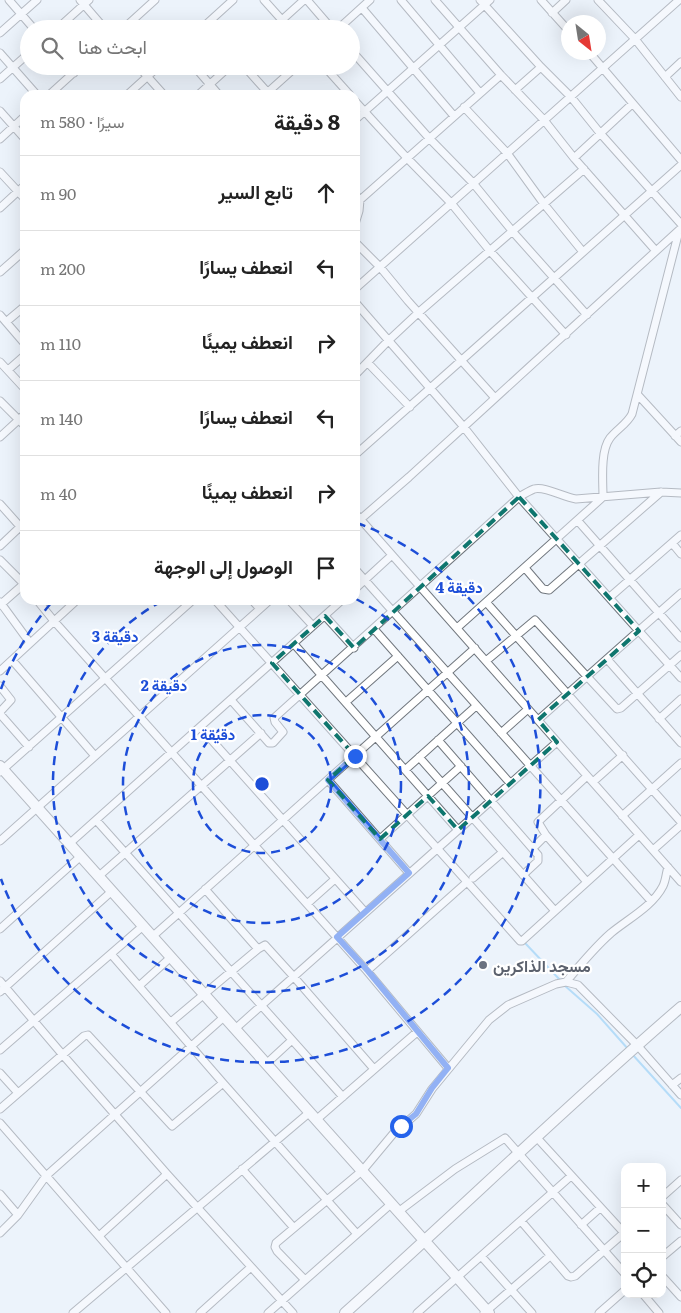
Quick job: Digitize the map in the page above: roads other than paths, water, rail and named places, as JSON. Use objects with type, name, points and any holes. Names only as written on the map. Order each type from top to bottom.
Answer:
[{"type":"street","points":[[9,0],[26,20]]},
{"type":"street","points":[[0,34],[37,0]]},
{"type":"street","points":[[133,20],[155,0]]},
{"type":"street","points":[[211,20],[233,0]]},
{"type":"street","points":[[264,0],[282,20],[306,0],[324,20]]},
{"type":"street","points":[[348,20],[370,0]]},
{"type":"street","points":[[401,0],[480,93]]},
{"type":"street","points":[[435,0],[501,75],[544,120],[574,158],[656,251]]},
{"type":"street","points":[[540,0],[561,22]]},
{"type":"street","points":[[552,12],[566,0]]},
{"type":"street","points":[[598,0],[635,39],[681,96]]},
{"type":"street","points":[[360,285],[570,96],[680,1]]},
{"type":"street","points":[[66,20],[85,2],[98,20]]},
{"type":"street","points":[[360,116],[459,28],[485,2],[652,191],[680,228]]},
{"type":"street","points":[[362,8],[454,116]]},
{"type":"street","points":[[0,53],[32,90]]},
{"type":"street","points":[[360,60],[430,138],[474,183],[513,232],[587,315]]},
{"type":"street","points":[[596,60],[681,160]]},
{"type":"street","points":[[0,79],[20,61]]},
{"type":"street","points":[[665,77],[681,62]]},
{"type":"street","points":[[515,90],[541,67]]},
{"type":"street","points":[[55,90],[72,75]]},
{"type":"street","points":[[202,75],[214,90]]},
{"type":"street","points":[[204,90],[221,75]]},
{"type":"street","points":[[252,75],[265,90]]},
{"type":"street","points":[[273,90],[288,75]]},
{"type":"street","points":[[332,75],[346,90]]},
{"type":"street","points":[[360,195],[407,158],[501,75]]},
{"type":"street","points":[[133,90],[148,77],[160,90]]},
{"type":"street","points":[[574,158],[632,104]]},
{"type":"street","points":[[360,106],[451,203],[490,251],[566,335]]},
{"type":"street","points":[[464,107],[507,153],[544,204],[584,252]]},
{"type":"street","points":[[0,111],[20,133]]},
{"type":"street","points":[[0,138],[20,121]]},
{"type":"street","points":[[360,451],[681,165]]},
{"type":"street","points":[[360,370],[418,312],[584,169]]},
{"type":"street","points":[[0,172],[18,191],[0,208]]},
{"type":"street","points":[[360,520],[566,335],[680,228]]},
{"type":"street","points":[[457,628],[603,498],[604,456],[607,442],[630,417],[638,395],[652,331],[680,228]]},
{"type":"street","points":[[360,247],[380,267],[495,398]]},
{"type":"street","points":[[0,272],[20,254]]},
{"type":"street","points":[[360,308],[463,426],[519,497],[681,678]]},
{"type":"street","points":[[6,322],[20,310]]},
{"type":"street","points":[[0,315],[20,338]]},
{"type":"street","points":[[8,370],[20,359]]},
{"type":"street","points":[[0,362],[20,383]]},
{"type":"street","points":[[368,363],[410,407]]},
{"type":"street","points":[[638,395],[678,433],[681,442]]},
{"type":"street","points":[[0,401],[19,419],[0,436]]},
{"type":"street","points":[[231,700],[271,743],[283,734],[274,718],[323,676],[519,497],[536,489],[546,489],[563,497],[576,499],[662,492],[681,493]]},
{"type":"street","points":[[525,568],[543,590],[550,590],[662,492]]},
{"type":"street","points":[[0,504],[20,527]]},
{"type":"street","points":[[578,521],[681,638]]},
{"type":"street","points":[[360,524],[421,587],[681,882]]},
{"type":"street","points":[[0,546],[20,532]]},
{"type":"street","points":[[610,597],[681,535]]},
{"type":"street","points":[[672,543],[681,554]]},
{"type":"street","points":[[360,584],[392,555]]},
{"type":"street","points":[[0,560],[20,579]]},
{"type":"street","points":[[360,574],[614,858],[650,901]]},
{"type":"street","points":[[20,588],[1,604],[30,643]]},
{"type":"street","points":[[538,720],[681,593]]},
{"type":"street","points":[[486,602],[567,695],[623,755],[681,824],[653,850]]},
{"type":"street","points":[[41,605],[139,717],[368,971],[448,1068]]},
{"type":"street","points":[[0,671],[72,605]]},
{"type":"street","points":[[187,605],[29,747],[1,769],[363,1170],[486,1312],[550,1256]]},
{"type":"street","points":[[220,605],[437,848],[470,880],[520,941],[639,835]]},
{"type":"street","points":[[256,605],[260,609]]},
{"type":"street","points":[[0,841],[264,605]]},
{"type":"street","points":[[294,605],[313,626]]},
{"type":"street","points":[[70,844],[337,605]]},
{"type":"street","points":[[325,616],[354,648]]},
{"type":"street","points":[[486,661],[533,620],[536,620],[617,709],[621,708],[681,655]]},
{"type":"street","points":[[374,629],[510,783]]},
{"type":"street","points":[[294,644],[458,830]]},
{"type":"street","points":[[152,937],[475,648]]},
{"type":"street","points":[[346,702],[398,656]]},
{"type":"street","points":[[607,659],[681,743]]},
{"type":"street","points":[[12,660],[95,756]]},
{"type":"street","points":[[0,686],[11,700],[0,713],[29,747]]},
{"type":"street","points":[[659,718],[681,699]]},
{"type":"street","points":[[405,770],[476,706]]},
{"type":"street","points":[[501,733],[528,709]]},
{"type":"street","points":[[200,727],[365,912]]},
{"type":"street","points":[[99,876],[261,733]]},
{"type":"street","points":[[438,740],[538,855],[538,861],[523,875]]},
{"type":"street","points":[[235,1029],[557,742]]},
{"type":"street","points":[[587,882],[546,835],[538,822],[561,800],[623,755]]},
{"type":"street","points":[[419,757],[555,911]]},
{"type":"street","points":[[622,816],[681,763]]},
{"type":"street","points":[[380,839],[461,766]]},
{"type":"street","points":[[328,780],[409,873]]},
{"type":"street","points":[[96,820],[343,1097]]},
{"type":"street","points":[[533,848],[546,835]]},
{"type":"street","points":[[368,971],[503,852]]},
{"type":"street","points":[[0,929],[81,856]]},
{"type":"street","points":[[566,982],[583,961],[611,934],[657,895],[664,884],[668,867]]},
{"type":"street","points":[[307,904],[336,879]]},
{"type":"street","points":[[205,890],[258,949]]},
{"type":"street","points":[[3,990],[112,891]]},
{"type":"street","points":[[0,1050],[142,926]]},
{"type":"street","points":[[171,1022],[262,945],[267,946],[374,1070]]},
{"type":"street","points":[[111,954],[357,1234]]},
{"type":"street","points":[[139,986],[171,957]]},
{"type":"street","points":[[0,981],[3,990],[33,1021],[197,1208],[293,1313]]},
{"type":"street","points":[[305,1280],[275,1247],[276,1243],[363,1170],[388,1139],[416,1114],[432,1088],[489,1020],[508,1005],[556,984],[566,982],[578,985],[637,1045],[681,1095]]},
{"type":"street","points":[[345,1313],[425,1242],[533,1139],[681,1007]]},
{"type":"street","points":[[0,1233],[18,1215],[46,1176],[224,1017]]},
{"type":"street","points":[[73,1313],[275,1142],[343,1097],[417,1032]]},
{"type":"street","points":[[0,1109],[84,1036],[90,1036],[172,1126],[223,1083]]},
{"type":"street","points":[[266,1064],[292,1040]]},
{"type":"street","points":[[0,1073],[18,1093]]},
{"type":"street","points":[[672,1085],[681,1078]]},
{"type":"street","points":[[0,1123],[166,1313]]},
{"type":"street","points":[[398,1212],[455,1169],[505,1138],[621,1270]]},
{"type":"street","points":[[533,1139],[540,1140],[621,1230]]},
{"type":"street","points":[[242,1169],[294,1228]]},
{"type":"street","points":[[99,1236],[167,1174]]},
{"type":"street","points":[[422,1311],[571,1176]]},
{"type":"street","points":[[666,1193],[681,1180]]},
{"type":"street","points":[[0,1194],[18,1215]]},
{"type":"street","points":[[268,1313],[391,1204]]},
{"type":"street","points":[[581,1225],[600,1208]]},
{"type":"street","points":[[665,1208],[681,1226]]},
{"type":"street","points":[[521,1221],[550,1256],[571,1277],[575,1276],[621,1236]]},
{"type":"street","points":[[666,1254],[681,1241]]},
{"type":"street","points":[[481,1256],[532,1313]]},
{"type":"street","points":[[200,1313],[251,1267]]},
{"type":"street","points":[[666,1280],[681,1297]]},
{"type":"street","points":[[599,1313],[621,1294]]},
{"type":"street","points":[[646,1298],[659,1313]]},
{"type":"street","points":[[83,1305],[89,1313]]},
{"type":"waterway","points":[[525,943],[561,981]]},
{"type":"waterway","points":[[564,985],[597,1014],[628,1049]]},
{"type":"waterway","points":[[632,1054],[681,1108]]},
{"type":"place","name":"مسجد الذاكرين","points":[[483,965]]}]
